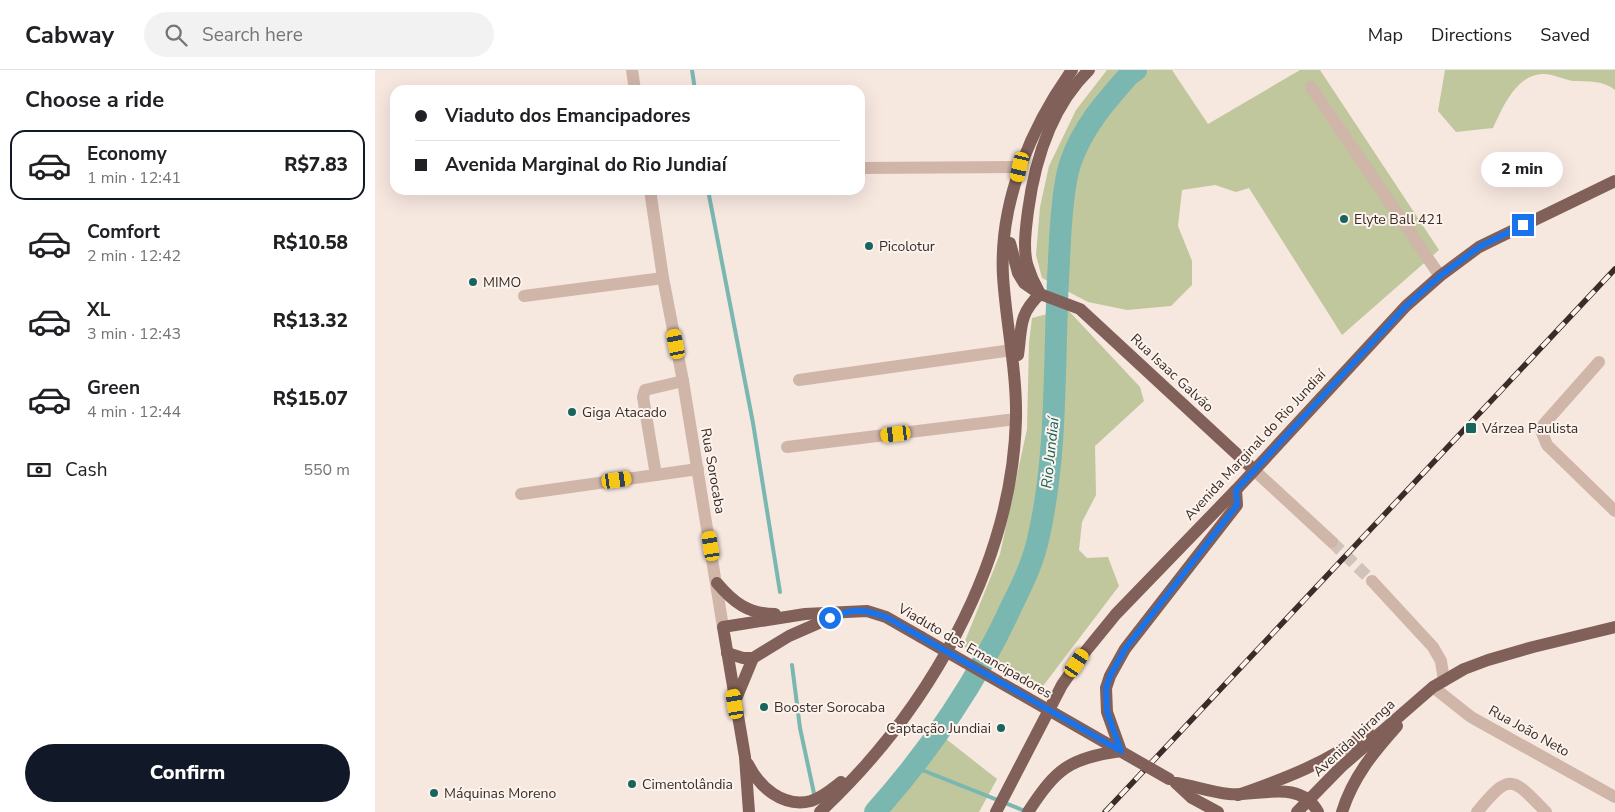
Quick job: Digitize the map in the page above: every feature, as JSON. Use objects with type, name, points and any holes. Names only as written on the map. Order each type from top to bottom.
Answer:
[{"type":"main road","points":[[819,812],[866,765],[931,681],[955,638],[994,542],[1008,488],[1014,455],[1016,419],[1013,350],[1003,275],[1006,223],[1020,167],[1052,98],[1071,70]]},
{"type":"main road","points":[[1044,295],[1027,263],[1025,245],[1029,206],[1038,160],[1049,130],[1065,100],[1089,70]]},
{"type":"main road","name":"Avenida Marginal do Rio Jundiaí","points":[[996,812],[1063,685],[1085,652],[1116,614],[1236,490],[1406,306],[1440,276],[1479,247],[1615,181]]},
{"type":"main road","points":[[1006,223],[1017,273],[1024,283],[1044,295]]},
{"type":"main road","points":[[1015,374],[1023,319],[1027,307],[1044,295]]},
{"type":"main road","name":"Rua Isaac Galvão","points":[[1044,295],[1067,302],[1080,309],[1254,470]]},
{"type":"main road","points":[[1028,812],[1045,787],[1063,770],[1089,756],[1121,751],[1107,712],[1106,688],[1110,676],[1125,649],[1237,505],[1236,490]]},
{"type":"main road","points":[[717,583],[734,603],[747,609],[765,614],[805,614]]},
{"type":"main road","points":[[727,653],[743,658],[753,658],[789,636],[848,610]]},
{"type":"main road","name":"Viaduto dos Emancipadores","points":[[805,614],[867,610],[886,617],[1172,781]]},
{"type":"main road","points":[[723,627],[805,614]]},
{"type":"main road","name":"Rua Sorocaba","points":[[723,627],[745,758]]},
{"type":"main road","name":"Avenida Ipiranga","points":[[1297,812],[1310,801],[1341,767],[1414,702],[1444,680],[1464,669],[1488,660],[1533,647],[1614,628]]},
{"type":"main road","points":[[735,704],[738,690],[753,658]]},
{"type":"main road","points":[[1238,795],[1283,779],[1345,750],[1401,707],[1414,702]]},
{"type":"main road","points":[[1342,812],[1349,791],[1367,760],[1409,712],[1414,702]]},
{"type":"main road","points":[[745,758],[755,778],[762,786],[778,797],[797,801],[809,801],[821,797],[866,765]]},
{"type":"main road","points":[[745,758],[749,812]]},
{"type":"main road","points":[[1172,781],[1210,792],[1238,795],[1289,791],[1302,795],[1310,801],[1318,812]]},
{"type":"main road","points":[[1172,781],[1192,798],[1218,812]]},
{"type":"street","points":[[632,70],[634,85]]},
{"type":"street","points":[[1311,87],[1440,276]]},
{"type":"street","points":[[865,168],[1020,167]]},
{"type":"street","name":"Rua Sorocaba","points":[[651,195],[663,278],[683,381],[723,627]]},
{"type":"street","points":[[524,296],[663,278]]},
{"type":"street","points":[[799,380],[1013,350]]},
{"type":"street","points":[[1599,362],[1544,424],[1541,430],[1547,445],[1615,511]]},
{"type":"street","points":[[656,475],[643,397],[645,390],[683,381]]},
{"type":"street","points":[[787,447],[1016,419]]},
{"type":"street","points":[[521,494],[698,469]]},
{"type":"street","points":[[1254,470],[1332,542]]},
{"type":"street","points":[[1372,581],[1433,647],[1441,661],[1444,680]]},
{"type":"street","name":"Rua João Neto","points":[[1433,687],[1471,717],[1615,797]]},
{"type":"street","points":[[1477,812],[1496,788],[1503,784],[1520,786],[1546,812]]},
{"type":"green space","points":[[1107,70],[1172,70],[1208,124],[1300,70],[1320,70],[1439,250],[1342,335],[1249,188],[1236,192],[1215,185],[1182,190],[1178,226],[1192,261],[1192,285],[1171,306],[1127,310],[1088,302],[1042,278],[1036,255],[1040,207],[1049,166],[1076,110]]},
{"type":"green space","points":[[1445,70],[1615,70],[1615,90],[1596,82],[1570,80],[1548,74],[1534,75],[1526,79],[1512,93],[1493,128],[1456,132],[1438,111]]},
{"type":"green space","points":[[1067,309],[1140,387],[1144,401],[1095,446],[1096,495],[1082,522],[1079,550],[1087,558],[1108,557],[1119,586],[1040,690],[963,646],[1000,554],[1027,429],[1029,343],[1032,318]]},
{"type":"green space","points":[[941,735],[997,779],[979,812],[881,812]]},
{"type":"waterway","points":[[692,70],[694,85]]},
{"type":"waterway","name":"Rio Jundiaí","points":[[875,812],[934,739],[969,686],[1000,631],[1031,562],[1039,535],[1050,467],[1053,433],[1060,238],[1067,174],[1075,151],[1095,116],[1130,74],[1136,70]]},
{"type":"waterway","points":[[709,195],[753,423],[780,592]]},
{"type":"waterway","points":[[792,665],[800,728],[815,798]]},
{"type":"waterway","points":[[912,766],[1025,811]]},
{"type":"tunnel","points":[[1332,542],[1372,581]]},
{"type":"railway","points":[[1105,812],[1615,269]]},
{"type":"place","name":"Elyte Ball 421","points":[[1344,219]]},
{"type":"place","name":"Picolotur","points":[[869,246]]},
{"type":"place","name":"MIMO","points":[[473,282]]},
{"type":"place","name":"Giga Atacado","points":[[572,412]]},
{"type":"place","name":"Várzea Paulista","points":[[1471,428]]},
{"type":"place","name":"Booster Sorocaba","points":[[764,707]]},
{"type":"place","name":"Captação Jundiai","points":[[1001,728]]},
{"type":"place","name":"Cimentolândia","points":[[632,784]]},
{"type":"place","name":"Máquinas Moreno","points":[[434,793]]},
{"type":"route","points":[[830,618],[848,610],[867,610],[886,617],[1121,751],[1107,712],[1106,688],[1110,676],[1125,649],[1237,505],[1236,490],[1406,306],[1440,276],[1479,247],[1523,225]]}]
